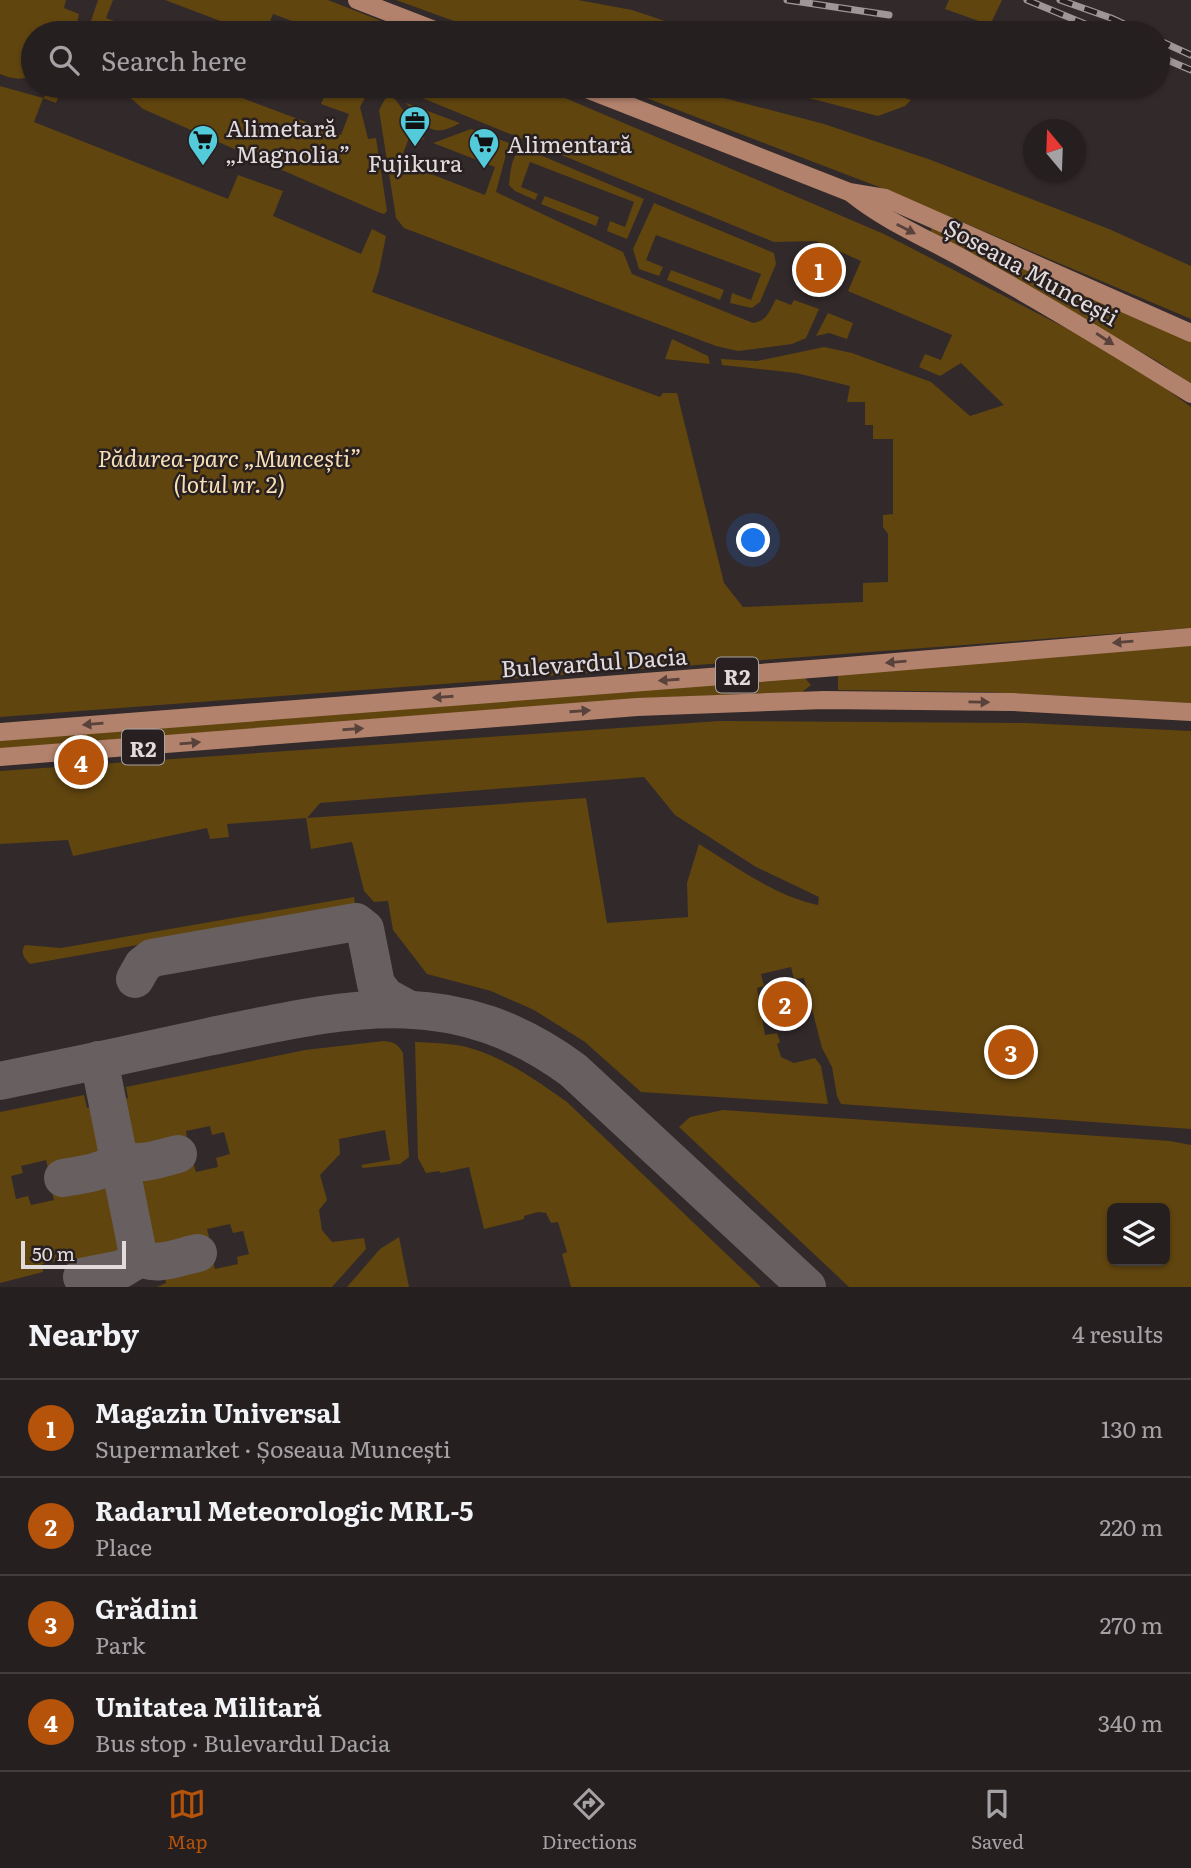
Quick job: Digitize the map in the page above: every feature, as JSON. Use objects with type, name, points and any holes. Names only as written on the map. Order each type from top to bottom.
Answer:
[{"type":"main road","points":[[357,0],[412,21]]},
{"type":"main road","name":"Șoseaua Muncești","points":[[610,98],[849,192],[885,198],[1191,333]]},
{"type":"main road","name":"Șoseaua Muncești","points":[[849,192],[875,213],[1092,331],[1191,394]]},
{"type":"main road","name":"Bulevardul Dacia","points":[[0,732],[1191,637]]},
{"type":"main road","points":[[824,668],[824,700]]},
{"type":"main road","name":"R2","points":[[0,757],[637,707],[824,700],[1013,702],[1191,712]]},
{"type":"green space","points":[[0,0],[66,0],[64,8],[79,14],[78,21],[21,21],[21,78],[0,74]]},
{"type":"green space","points":[[98,0],[113,0],[106,18],[114,21],[91,21]]},
{"type":"green space","points":[[165,0],[328,0],[381,21],[292,21],[273,14],[270,21],[220,21]]},
{"type":"green space","points":[[396,0],[578,0],[632,10],[665,21],[454,21]]},
{"type":"green space","points":[[949,0],[1002,0],[992,21],[979,21],[945,9]]},
{"type":"green space","name":"Pădurea-parc „Muncești” (lotul nr. 2)","points":[[0,86],[21,92],[21,98],[43,98],[34,122],[228,199],[238,175],[283,191],[273,216],[361,254],[372,229],[386,236],[372,292],[660,397],[663,393],[677,393],[724,583],[743,607],[863,602],[863,583],[888,582],[888,534],[883,527],[883,515],[893,514],[893,439],[873,439],[873,425],[865,425],[865,402],[847,402],[850,386],[796,373],[722,365],[721,359],[757,361],[824,347],[852,353],[931,382],[970,416],[1004,405],[961,363],[940,376],[919,367],[925,354],[941,360],[952,335],[848,291],[861,261],[816,241],[774,242],[422,98],[565,98],[884,234],[1095,343],[1191,407],[1191,628],[0,717]]},
{"type":"green space","points":[[43,98],[58,98],[56,103]]},
{"type":"green space","points":[[131,98],[242,98],[341,135],[349,114],[321,104],[323,98],[365,98],[360,107],[368,139],[376,138],[387,211],[384,214],[378,212],[143,109]]},
{"type":"green space","points":[[647,98],[724,98],[824,124],[931,160],[1109,229],[1191,266],[1191,319],[879,187]]},
{"type":"green space","points":[[809,98],[911,100],[905,106],[878,116]]},
{"type":"green space","points":[[385,99],[395,99],[425,140],[410,135],[400,162],[485,195],[495,167],[433,143],[471,129],[509,143],[496,192],[623,252],[632,274],[753,323],[765,317],[776,299],[791,305],[794,300],[819,309],[806,338],[792,344],[738,351],[716,346],[404,228],[396,218],[379,110]]},
{"type":"green space","points":[[406,103],[460,123],[442,130],[429,128]]},
{"type":"green space","points":[[520,149],[526,149],[644,199],[627,239],[607,231],[610,221],[625,227],[634,202],[530,162],[521,187],[538,194],[535,200],[515,191],[509,185],[510,176],[513,161]]},
{"type":"green space","points":[[545,196],[599,217],[596,226],[541,204]]},
{"type":"green space","points":[[654,203],[774,253],[776,264],[760,302],[752,308],[730,303],[732,293],[751,300],[761,274],[656,235],[646,260],[663,267],[659,276],[639,269],[633,249]]},
{"type":"green space","points":[[932,228],[1191,341],[1191,384],[1157,361],[930,232]]},
{"type":"green space","points":[[671,270],[724,290],[720,300],[667,280]]},
{"type":"green space","points":[[828,313],[853,323],[847,339],[829,333],[816,336]]},
{"type":"green space","points":[[672,339],[708,356],[710,364],[665,359]]},
{"type":"green space","points":[[1191,645],[1191,703],[987,692],[838,690],[838,674]]},
{"type":"green space","points":[[804,677],[811,685],[802,692],[648,698],[0,749],[0,738]]},
{"type":"green space","points":[[719,721],[1026,723],[1191,731],[1191,1129],[841,1104],[832,1067],[822,1048],[804,978],[794,979],[791,967],[761,974],[764,986],[757,988],[765,1035],[777,1033],[781,1057],[794,1063],[815,1058],[821,1066],[828,1104],[641,1092],[585,1042],[534,1010],[491,991],[427,974],[393,930],[388,901],[374,902],[364,891],[352,842],[311,849],[306,818],[227,824],[229,837],[210,839],[207,828],[73,856],[68,840],[0,844],[0,771]],"holes":[[[644,777],[675,815],[756,867],[819,897],[818,905],[771,888],[699,844],[687,883],[688,917],[607,923],[586,798],[307,818],[320,803]]]},
{"type":"green space","points":[[354,897],[353,907],[30,964],[23,953],[25,945],[61,948]]},
{"type":"green space","points":[[384,1041],[395,1044],[403,1053],[409,1157],[400,1164],[363,1168],[361,1165],[390,1160],[385,1130],[339,1139],[340,1154],[320,1175],[327,1200],[319,1210],[322,1230],[332,1242],[364,1238],[366,1249],[332,1287],[157,1287],[166,1283],[163,1268],[200,1260],[201,1265],[213,1262],[215,1269],[238,1264],[237,1257],[249,1254],[243,1231],[233,1233],[230,1224],[207,1229],[209,1237],[196,1240],[196,1244],[159,1253],[158,1249],[150,1251],[147,1237],[144,1238],[132,1188],[137,1187],[134,1175],[142,1173],[142,1169],[179,1160],[181,1166],[193,1163],[196,1172],[218,1167],[216,1158],[230,1154],[224,1132],[212,1135],[210,1126],[186,1131],[187,1139],[177,1141],[177,1145],[139,1154],[138,1149],[129,1151],[118,1114],[122,1113],[119,1101],[128,1098],[126,1087],[305,1050]]},
{"type":"green space","points":[[415,1042],[456,1045],[483,1052],[520,1071],[567,1102],[761,1287],[571,1287],[562,1254],[567,1252],[558,1222],[551,1223],[546,1213],[538,1212],[524,1216],[524,1219],[484,1229],[469,1167],[426,1173],[418,1158]]},
{"type":"green space","points":[[84,1095],[87,1108],[95,1106],[98,1118],[102,1117],[108,1143],[103,1145],[106,1156],[98,1158],[98,1162],[61,1171],[59,1166],[48,1168],[46,1160],[21,1166],[23,1173],[11,1176],[16,1199],[28,1196],[31,1205],[54,1200],[52,1193],[65,1190],[64,1186],[101,1177],[103,1182],[111,1180],[128,1241],[123,1243],[126,1255],[118,1257],[119,1260],[81,1269],[79,1264],[68,1267],[65,1259],[42,1264],[43,1272],[0,1283],[0,1112]]},
{"type":"green space","points":[[723,1110],[1170,1141],[1191,1145],[1191,1287],[849,1287],[679,1127],[690,1117]]},
{"type":"green space","points":[[399,1237],[409,1287],[347,1287],[380,1249]]},
{"type":"taxiway","points":[[135,979],[143,965],[152,958],[356,922],[365,929],[376,984],[386,997],[408,1009]]},
{"type":"taxiway","points":[[0,1081],[258,1027],[351,1011],[396,1009],[440,1013],[484,1023],[528,1042],[573,1070],[807,1287]]},
{"type":"taxiway","points":[[99,1060],[138,1254],[144,1259],[158,1262],[198,1253]]},
{"type":"taxiway","points":[[63,1178],[103,1169],[115,1160],[118,1153]]},
{"type":"taxiway","points":[[118,1155],[131,1162],[139,1162],[178,1154]]},
{"type":"taxiway","points":[[82,1277],[122,1269],[138,1259],[138,1254]]},
{"type":"railway","points":[[787,0],[889,15]]},
{"type":"railway","points":[[1027,0],[1078,21]]},
{"type":"railway","points":[[1060,0],[1117,21]]},
{"type":"railway","points":[[1170,45],[1191,55]]},
{"type":"railway","points":[[1170,61],[1191,70]]},
{"type":"place","name":"Fujikura","points":[[415,148]]},
{"type":"place","name":"Alimetară „Magnolia”","points":[[203,167]]},
{"type":"place","name":"Alimentară","points":[[484,170]]},
{"type":"place","name":"Magazin Universal","points":[[819,270]]},
{"type":"place","name":"Unitatea Militară","points":[[81,762]]},
{"type":"place","name":"Radarul Meteorologic MRL-5","points":[[785,1004]]},
{"type":"place","name":"Grădini","points":[[1011,1052]]}]
